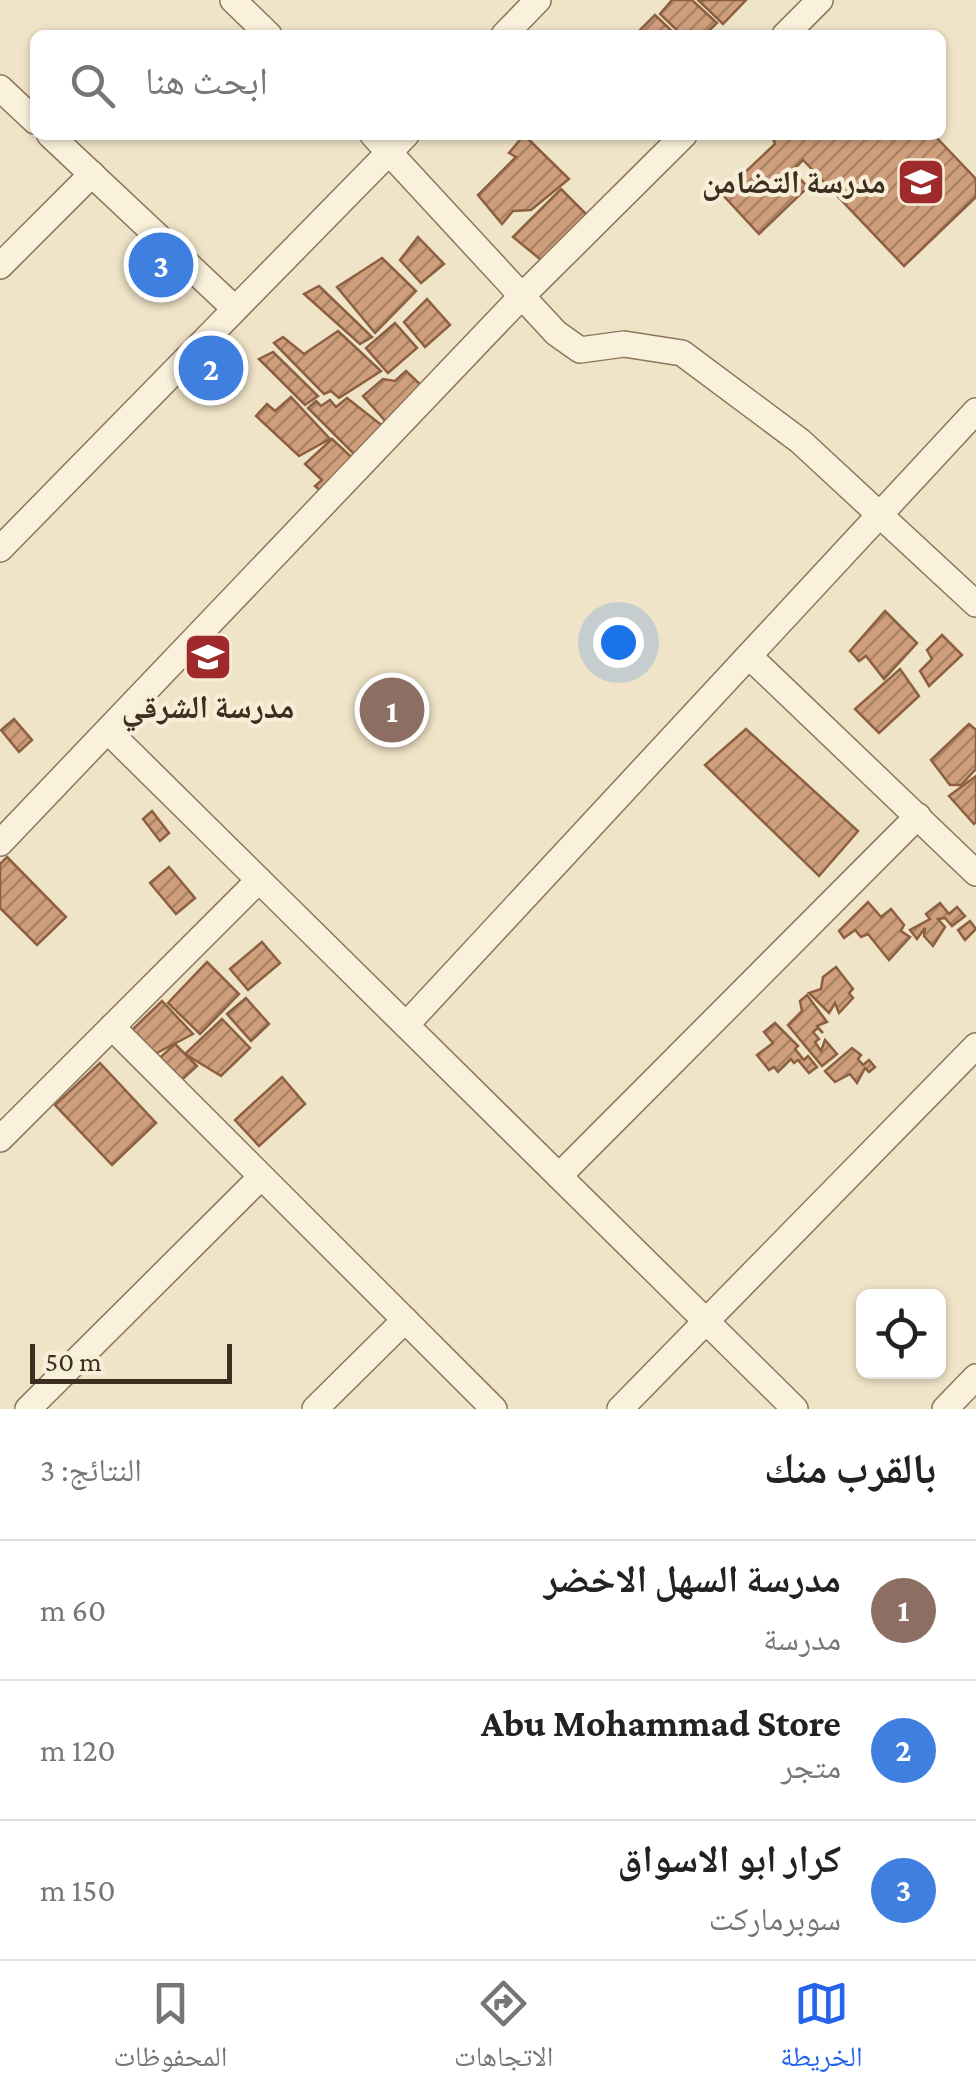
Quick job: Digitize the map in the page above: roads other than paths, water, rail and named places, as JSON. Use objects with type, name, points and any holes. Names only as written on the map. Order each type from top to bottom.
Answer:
[{"type":"street","points":[[233,0],[265,30]]},
{"type":"street","points":[[790,30],[820,0]]},
{"type":"street","points":[[508,30],[530,3]]},
{"type":"street","points":[[0,88],[30,116]]},
{"type":"street","points":[[55,140],[233,307]]},
{"type":"street","points":[[0,548],[390,140],[520,298],[580,350],[647,344],[682,354],[800,442],[976,604]]},
{"type":"street","points":[[0,842],[520,298],[679,140]]},
{"type":"street","points":[[0,266],[92,174]]},
{"type":"street","points":[[406,1024],[976,411]]},
{"type":"street","points":[[749,656],[976,873]]},
{"type":"street","points":[[109,732],[795,1409]]},
{"type":"street","points":[[560,1176],[918,816]]},
{"type":"street","points":[[0,1139],[259,880]]},
{"type":"street","points":[[112,1027],[494,1409]]},
{"type":"street","points":[[620,1409],[976,1046]]},
{"type":"street","points":[[28,1409],[261,1177]]},
{"type":"street","points":[[316,1409],[405,1320]]},
{"type":"street","points":[[945,1409],[976,1377]]},
{"type":"place","name":"مدرسة التضامن","points":[[921,182]]},
{"type":"place","name":"كرار ابو الاسواق","points":[[161,265]]},
{"type":"place","name":"Abu Mohammad Store","points":[[211,368]]},
{"type":"place","name":"مدرسة الشرقي","points":[[208,657]]},
{"type":"place","name":"مدرسة السهل الاخضر","points":[[392,710]]}]
